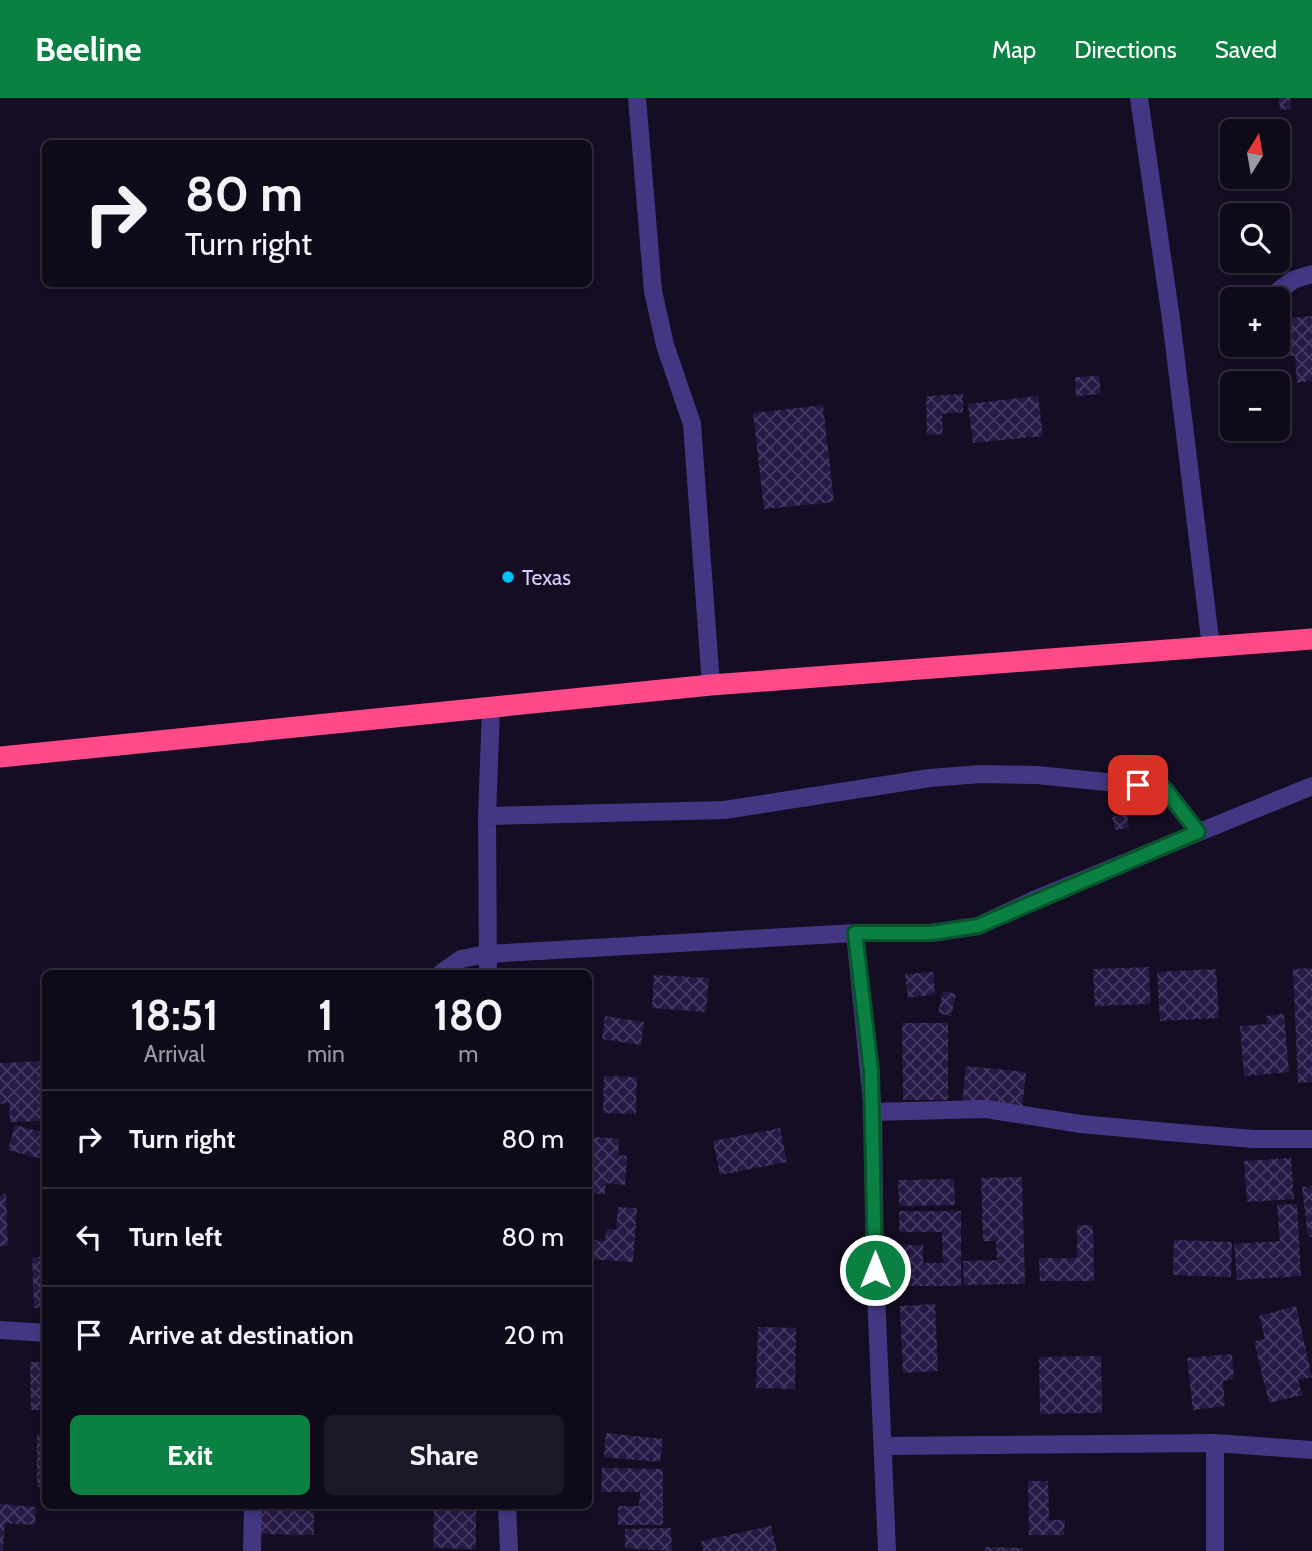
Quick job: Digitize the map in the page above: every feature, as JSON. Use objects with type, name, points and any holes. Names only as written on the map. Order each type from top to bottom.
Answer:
[{"type":"highway","points":[[0,757],[711,685],[1312,639]]},
{"type":"street","points":[[637,98],[653,291],[665,345],[692,424],[711,685]]},
{"type":"street","points":[[1139,98],[1171,319],[1211,647]]},
{"type":"street","points":[[1284,287],[1293,280],[1312,274]]},
{"type":"street","points":[[488,970],[487,816],[491,709]]},
{"type":"street","points":[[487,816],[724,810],[930,778],[981,774],[1037,775],[1164,788],[1198,832]]},
{"type":"street","points":[[446,970],[461,959],[488,954],[855,933],[931,933],[978,926],[1312,786]]},
{"type":"street","points":[[855,933],[873,1112],[875,1270],[885,1446],[887,1551]]},
{"type":"street","points":[[873,1112],[986,1109],[1131,1129],[1253,1139],[1312,1139]]},
{"type":"street","points":[[0,1331],[42,1333]]},
{"type":"street","points":[[885,1446],[1215,1443],[1312,1450]]},
{"type":"street","points":[[1215,1443],[1215,1551]]},
{"type":"street","points":[[252,1551],[253,1509]]},
{"type":"street","points":[[507,1509],[509,1551]]},
{"type":"building","points":[[1279,98],[1290,98],[1291,109],[1280,110]]},
{"type":"building","points":[[1312,316],[1312,381],[1297,383],[1295,356],[1290,356],[1290,318]]},
{"type":"building","points":[[1099,376],[1101,394],[1076,396],[1075,377]]},
{"type":"building","points":[[963,394],[963,412],[942,414],[943,434],[927,435],[926,396]]},
{"type":"building","points":[[1038,396],[1043,436],[973,443],[968,404]]},
{"type":"building","points":[[823,405],[834,502],[764,509],[753,413]]},
{"type":"building","points":[[1127,814],[1129,828],[1115,830],[1112,817]]},
{"type":"building","points":[[1149,967],[1150,1004],[1095,1006],[1093,969]]},
{"type":"building","points":[[1312,968],[1312,1082],[1298,1083],[1293,969]]},
{"type":"building","points":[[1216,969],[1219,1018],[1160,1021],[1157,972]]},
{"type":"building","points":[[933,972],[935,994],[908,998],[905,974]]},
{"type":"building","points":[[654,975],[709,978],[706,1012],[652,1008]]},
{"type":"building","points":[[943,991],[956,994],[951,1016],[938,1013]]},
{"type":"building","points":[[1284,1014],[1289,1072],[1244,1076],[1240,1026],[1267,1024],[1266,1016]]},
{"type":"building","points":[[605,1016],[644,1022],[641,1045],[602,1039]]},
{"type":"building","points":[[902,1023],[948,1023],[948,1100],[903,1100]]},
{"type":"building","points":[[42,1061],[42,1121],[10,1122],[9,1103],[0,1104],[0,1063]]},
{"type":"building","points":[[966,1066],[1026,1072],[1022,1109],[962,1103]]},
{"type":"building","points":[[604,1076],[637,1077],[636,1114],[603,1113]]},
{"type":"building","points":[[15,1125],[42,1132],[42,1159],[8,1150]]},
{"type":"building","points":[[780,1128],[787,1162],[720,1175],[713,1141]]},
{"type":"building","points":[[592,1136],[619,1139],[618,1155],[627,1156],[625,1185],[606,1183],[605,1194],[592,1193]]},
{"type":"building","points":[[1291,1158],[1294,1199],[1247,1202],[1244,1161]]},
{"type":"building","points":[[1022,1177],[1025,1284],[964,1285],[963,1261],[997,1260],[996,1241],[983,1241],[981,1178]]},
{"type":"building","points":[[954,1179],[955,1205],[899,1206],[898,1180]]},
{"type":"building","points":[[1312,1186],[1312,1237],[1308,1237],[1302,1187]]},
{"type":"building","points":[[6,1194],[8,1246],[0,1246],[0,1195]]},
{"type":"building","points":[[1297,1204],[1301,1276],[1237,1280],[1234,1244],[1280,1241],[1277,1205]]},
{"type":"building","points":[[618,1207],[637,1208],[633,1262],[592,1259],[592,1240],[605,1241],[606,1229],[616,1230]]},
{"type":"building","points":[[899,1211],[961,1211],[961,1286],[899,1286],[898,1245],[923,1245],[923,1263],[943,1263],[942,1232],[899,1232]]},
{"type":"building","points":[[1077,1225],[1093,1225],[1094,1281],[1040,1281],[1039,1258],[1077,1258]]},
{"type":"building","points":[[1174,1240],[1232,1242],[1231,1277],[1173,1275]]},
{"type":"building","points":[[32,1257],[42,1257],[42,1308],[34,1308]]},
{"type":"building","points":[[935,1304],[938,1371],[903,1373],[900,1306]]},
{"type":"building","points":[[1296,1306],[1312,1377],[1298,1380],[1302,1395],[1269,1403],[1254,1341],[1265,1339],[1259,1316]]},
{"type":"building","points":[[758,1327],[796,1328],[795,1389],[756,1388]]},
{"type":"building","points":[[1232,1354],[1234,1379],[1223,1381],[1225,1406],[1193,1410],[1187,1358]]},
{"type":"building","points":[[1101,1356],[1102,1413],[1040,1414],[1039,1357]]},
{"type":"building","points":[[30,1362],[42,1362],[42,1410],[31,1410]]},
{"type":"building","points":[[606,1433],[663,1439],[660,1462],[604,1457]]},
{"type":"building","points":[[37,1434],[42,1434],[42,1487],[37,1487]]},
{"type":"building","points":[[602,1468],[663,1469],[663,1525],[618,1525],[618,1506],[639,1506],[640,1492],[601,1492]]},
{"type":"building","points":[[1028,1481],[1048,1481],[1049,1520],[1065,1520],[1064,1535],[1029,1535]]},
{"type":"building","points":[[0,1504],[36,1507],[35,1525],[5,1523],[3,1551],[0,1551]]},
{"type":"building","points":[[259,1509],[314,1509],[314,1535],[259,1534]]},
{"type":"building","points":[[434,1509],[476,1509],[476,1549],[433,1548]]},
{"type":"building","points":[[771,1526],[777,1551],[703,1551],[701,1541]]},
{"type":"building","points":[[671,1528],[672,1551],[625,1548],[625,1529]]},
{"type":"building","points":[[986,1547],[1023,1548],[1023,1551],[985,1551]]},
{"type":"place","name":"Texas","points":[[508,577]]},
{"type":"route","points":[[875,1270],[871,1071],[855,933],[931,933],[978,926],[1198,832],[1164,788],[1138,785]]}]
